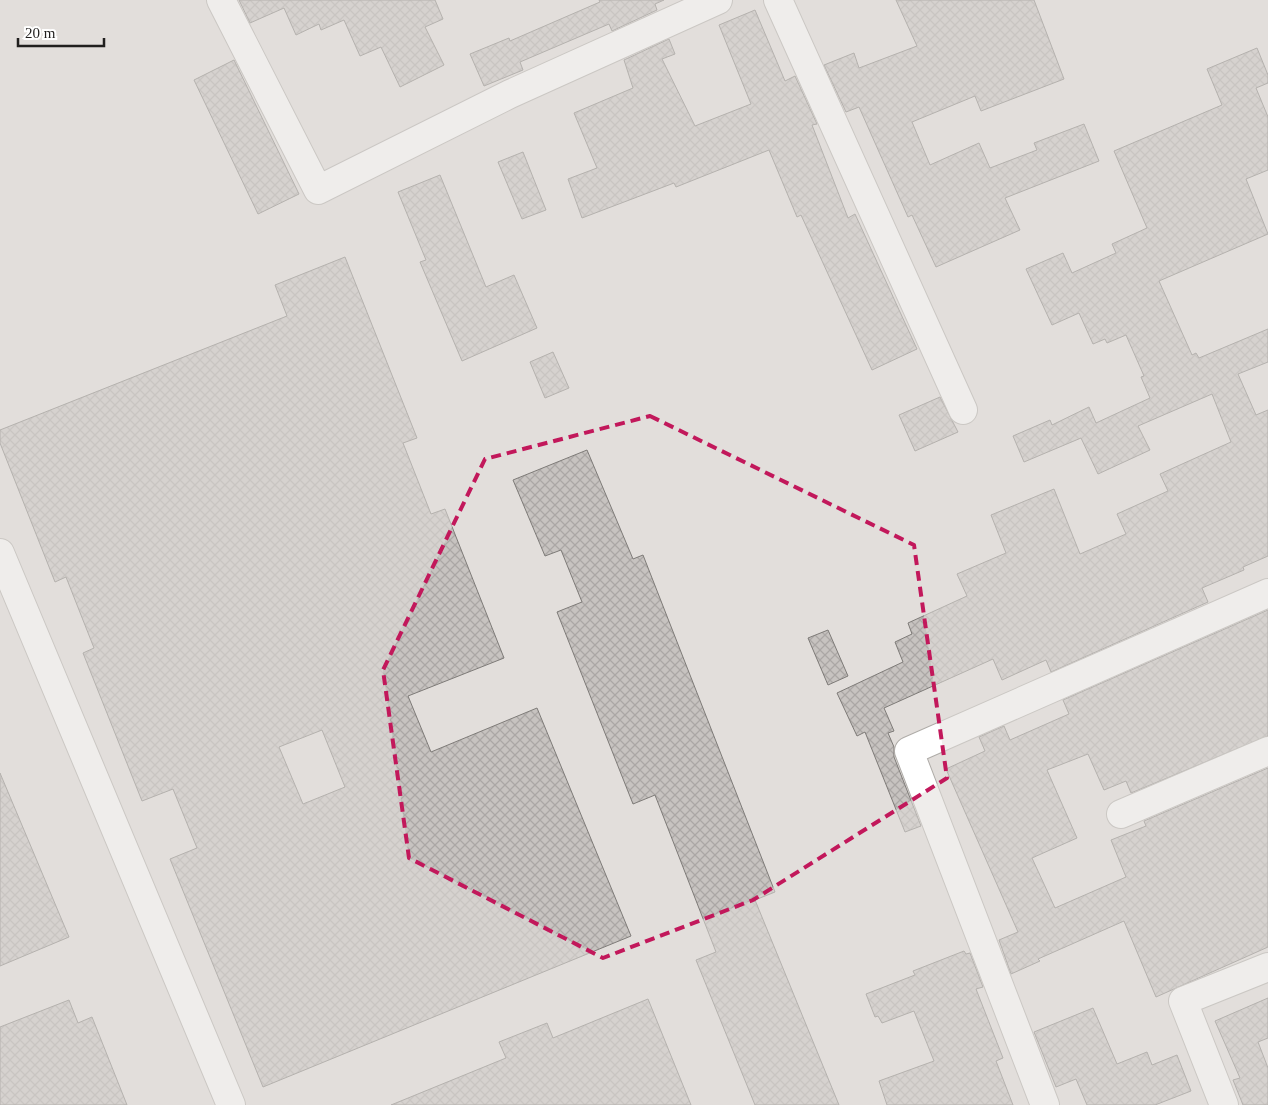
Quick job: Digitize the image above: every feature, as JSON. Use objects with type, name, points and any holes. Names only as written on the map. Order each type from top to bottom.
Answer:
[{"type":"street","points":[[221,0],[318,190],[510,94],[718,0]]},
{"type":"street","points":[[778,0],[962,410]]},
{"type":"street","points":[[0,553],[231,1105]]},
{"type":"street","points":[[1045,1105],[909,751],[1268,592]]},
{"type":"street","points":[[1121,814],[1268,752]]},
{"type":"street","points":[[1224,1105],[1183,1001],[1268,966]]},
{"type":"highlighted area","points":[[650,416],[914,545],[947,778],[753,900],[603,958],[409,858],[383,670],[485,459]]},
{"type":"building","points":[[239,0],[435,0],[443,19],[425,27],[444,65],[400,87],[381,47],[360,56],[344,20],[321,30],[319,24],[296,35],[284,8],[250,23]]},
{"type":"building","points":[[599,0],[664,0],[655,4],[657,10],[612,31],[609,24],[520,62],[523,70],[484,86],[470,54],[509,38],[510,41],[600,2]]},
{"type":"building","points":[[896,0],[1034,0],[1064,79],[981,111],[975,96],[912,122],[930,165],[979,143],[990,168],[1037,150],[1034,143],[1084,124],[1099,161],[1005,198],[1020,230],[936,267],[912,215],[908,217],[859,107],[846,112],[824,65],[854,53],[859,68],[917,46]]},
{"type":"building","points":[[755,10],[785,81],[795,76],[817,124],[812,125],[848,218],[855,214],[917,349],[872,370],[801,215],[797,217],[769,150],[676,187],[674,183],[582,218],[568,179],[597,168],[574,113],[633,88],[624,60],[669,39],[675,54],[662,59],[695,126],[751,104],[719,25]]},
{"type":"building","points":[[1257,48],[1268,75],[1268,83],[1256,88],[1268,117],[1268,170],[1246,179],[1268,234],[1159,281],[1192,355],[1196,353],[1199,358],[1268,329],[1268,362],[1238,374],[1256,415],[1268,410],[1268,556],[1243,567],[1244,570],[1202,588],[1208,602],[1051,672],[1046,660],[1002,680],[993,659],[884,708],[894,731],[888,733],[894,747],[894,757],[921,826],[905,832],[865,732],[857,736],[837,693],[903,662],[895,642],[912,634],[908,623],[967,596],[957,574],[1006,553],[991,515],[1054,489],[1080,554],[1126,534],[1117,514],[1168,491],[1160,474],[1231,442],[1212,394],[1138,426],[1150,450],[1098,474],[1081,438],[1024,462],[1013,436],[1050,420],[1052,425],[1089,407],[1096,423],[1150,398],[1141,377],[1144,376],[1126,335],[1107,343],[1105,339],[1093,344],[1079,313],[1052,325],[1026,269],[1063,253],[1072,273],[1116,253],[1112,244],[1147,228],[1114,151],[1222,105],[1207,69]]},
{"type":"building","points":[[234,60],[299,194],[258,214],[194,80]]},
{"type":"building","points":[[523,152],[546,210],[522,219],[498,162]]},
{"type":"building","points":[[440,175],[486,287],[514,275],[537,328],[462,361],[420,262],[426,260],[398,192]]},
{"type":"building","points":[[345,257],[417,438],[403,443],[431,514],[445,509],[504,658],[408,696],[431,752],[537,708],[631,936],[263,1087],[170,859],[197,848],[173,789],[142,801],[83,653],[94,648],[66,577],[55,582],[0,443],[0,430],[287,316],[275,285]],"holes":[[[322,730],[345,787],[303,804],[279,747]]]},
{"type":"building","points":[[553,352],[569,388],[545,398],[530,362]]},
{"type":"building","points":[[940,397],[958,432],[915,451],[899,415]]},
{"type":"building","points":[[587,450],[633,559],[643,555],[775,892],[755,900],[839,1105],[755,1105],[696,960],[716,952],[655,795],[633,804],[557,612],[582,602],[561,550],[545,556],[513,480]]},
{"type":"building","points":[[1268,610],[1268,736],[1131,793],[1126,781],[1104,790],[1088,754],[1047,770],[1077,838],[1032,858],[1055,908],[1126,877],[1111,840],[1146,826],[1144,821],[1268,768],[1268,947],[1156,997],[1124,921],[1038,959],[1040,961],[1011,974],[999,940],[1018,932],[946,769],[985,751],[979,737],[1004,726],[1010,740],[1069,714],[1063,700]]},
{"type":"building","points":[[828,630],[848,676],[828,685],[808,638]]},
{"type":"building","points":[[0,773],[69,937],[0,966]]},
{"type":"building","points":[[964,951],[966,954],[970,953],[983,987],[976,989],[1003,1058],[996,1061],[1013,1105],[887,1105],[879,1081],[934,1061],[914,1011],[882,1023],[878,1016],[875,1017],[866,994],[915,975],[913,971]]},
{"type":"building","points":[[1268,998],[1268,1038],[1258,1042],[1268,1068],[1268,1105],[1243,1105],[1233,1080],[1240,1078],[1215,1021]]},
{"type":"building","points":[[648,999],[691,1105],[391,1105],[506,1058],[499,1042],[547,1023],[553,1038]]},
{"type":"building","points":[[69,1000],[78,1023],[92,1017],[127,1105],[0,1105],[0,1027]]},
{"type":"building","points":[[1093,1008],[1117,1064],[1147,1052],[1152,1065],[1177,1055],[1191,1091],[1155,1105],[1087,1105],[1076,1079],[1056,1087],[1034,1032]]}]
